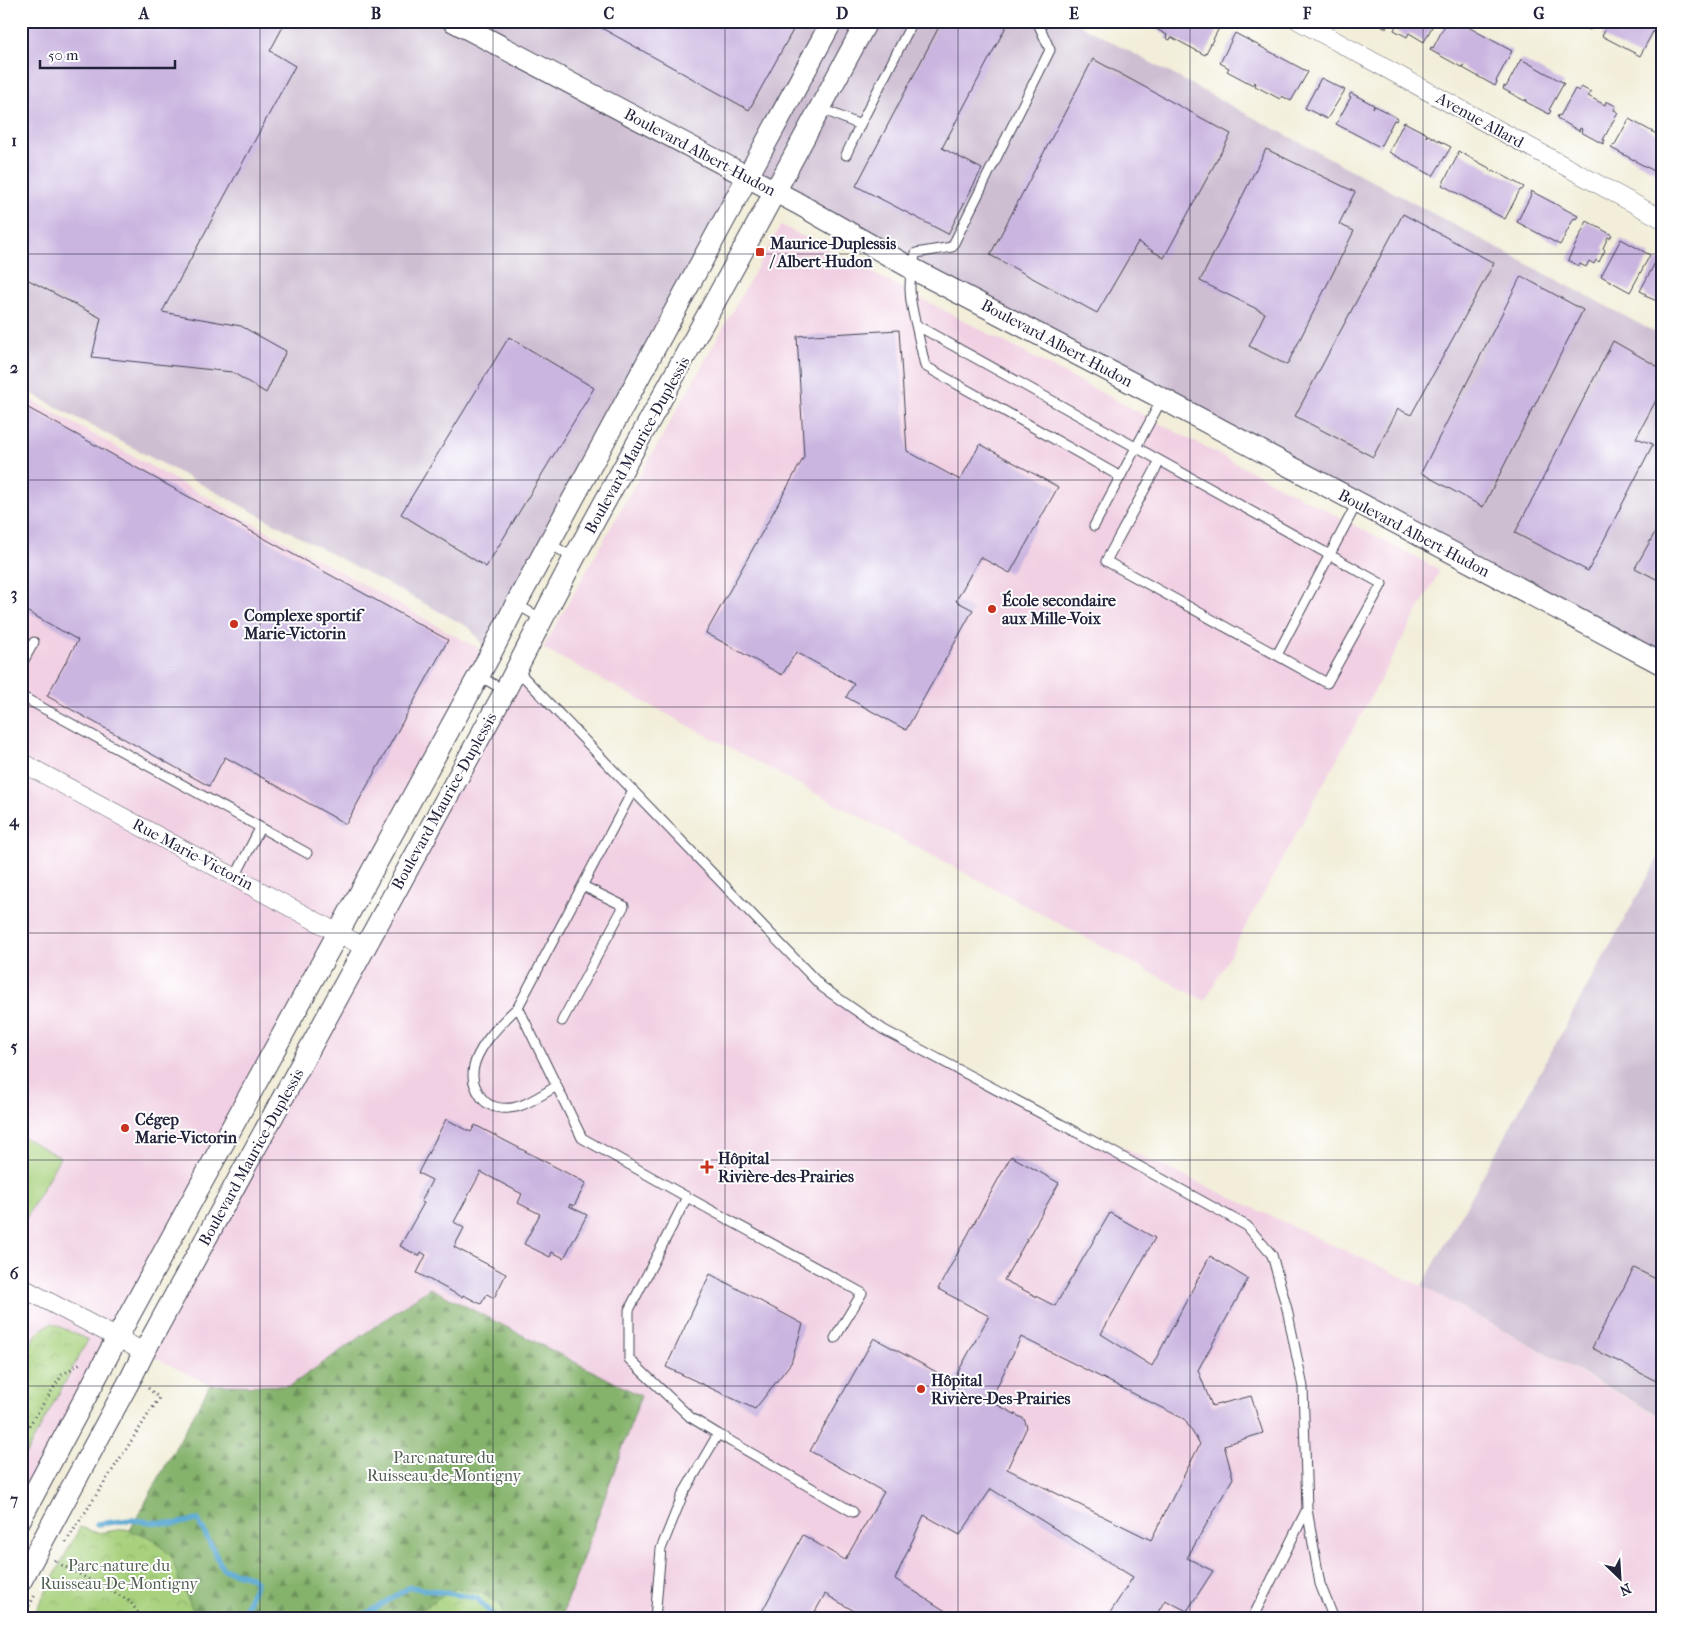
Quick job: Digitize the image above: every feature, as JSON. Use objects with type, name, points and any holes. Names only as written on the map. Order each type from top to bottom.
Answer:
[{"type":"street","name":"Boulevard Albert-Hudon","points":[[452,21],[797,202],[911,268],[1163,399],[1662,664]]},
{"type":"street","name":"Boulevard Maurice-Duplessis","points":[[21,1518],[832,21]]},
{"type":"street","name":"Boulevard Maurice-Duplessis","points":[[21,1581],[364,947],[517,669],[574,558],[867,21]]},
{"type":"street","name":"Avenue Allard","points":[[1299,21],[1662,219]]},
{"type":"street","name":"Rue Marie-Victorin","points":[[21,762],[364,947]]},
{"type":"street","points":[[21,1287],[144,1352]]},
{"type":"lane","points":[[846,155],[913,21]]},
{"type":"lane","points":[[1037,21],[1050,50],[952,247],[916,254],[911,268],[909,299],[925,366],[1121,477]]},
{"type":"lane","points":[[820,108],[860,125]]},
{"type":"lane","points":[[916,326],[1330,555],[1382,584],[1327,683],[1106,561],[1160,461]]},
{"type":"lane","points":[[1094,526],[1163,399]]},
{"type":"lane","points":[[1277,655],[1357,503]]},
{"type":"lane","points":[[550,544],[574,558]]},
{"type":"lane","points":[[516,604],[542,619]]},
{"type":"lane","points":[[21,664],[34,642]]},
{"type":"lane","points":[[517,669],[822,987],[884,1030],[1248,1226],[1272,1255],[1287,1308],[1303,1387],[1307,1509],[1320,1584],[1334,1619]]},
{"type":"lane","points":[[478,675],[505,691]]},
{"type":"lane","points":[[21,696],[307,853]]},
{"type":"lane","points":[[557,1086],[517,1107],[500,1108],[485,1103],[476,1090],[473,1076],[477,1056],[497,1028],[518,1007],[633,790]]},
{"type":"lane","points":[[235,877],[260,828]]},
{"type":"lane","points":[[562,1021],[624,906],[583,886]]},
{"type":"lane","points":[[518,1007],[582,1138],[862,1293],[835,1338]]},
{"type":"lane","points":[[687,1197],[629,1310],[629,1359],[690,1417],[853,1512]]},
{"type":"lane","points":[[655,1619],[661,1549],[683,1494],[718,1434]]},
{"type":"lane","points":[[1252,1619],[1307,1509]]},
{"type":"path","points":[[21,1438],[62,1375],[81,1362],[106,1361]]},
{"type":"path","points":[[64,1545],[159,1398],[132,1376]]},
{"type":"path","points":[[59,1553],[54,1561],[130,1601],[142,1619]]},
{"type":"shaded area","points":[[21,21],[1073,21],[1662,336],[1662,663],[749,177],[490,655],[470,628],[21,388]]},
{"type":"shaded area","name":"École secondaire aux Mille-Voix","points":[[781,225],[1440,570],[1205,1001],[543,648]]},
{"type":"shaded area","name":"Cégep Marie-Victorin","points":[[21,394],[490,655],[21,1507]]},
{"type":"shaded area","name":"Hôpital Rivière-des-Prairies","points":[[517,669],[822,987],[983,1083],[1422,1286],[1662,1418],[1662,1619],[561,1619],[641,1396],[430,1288],[290,1386],[210,1385],[144,1352]]},
{"type":"shaded area","points":[[1662,851],[1662,1417],[1422,1286]]},
{"type":"green space","points":[[21,1136],[60,1157],[21,1227]]},
{"type":"green space","name":"Parc nature du Ruisseau-de-Montigny","points":[[430,1288],[641,1396],[561,1619],[81,1619],[210,1385],[290,1386]]},
{"type":"green space","points":[[52,1323],[88,1340],[21,1463],[21,1363],[35,1336]]},
{"type":"green space","name":"Parc-nature du Ruisseau-De-Montigny","points":[[80,1527],[97,1533],[125,1529],[152,1538],[171,1556],[179,1580],[197,1619],[31,1619]]},
{"type":"green space","points":[[457,1588],[481,1593],[500,1605],[503,1619],[408,1619],[440,1597]]},
{"type":"building","points":[[21,21],[286,21],[270,51],[295,66],[162,312],[241,326],[286,351],[266,393],[232,372],[92,357],[101,318],[21,276]]},
{"type":"building","points":[[589,21],[798,21],[749,110]]},
{"type":"building","points":[[942,21],[1009,21],[942,148],[982,169],[948,234],[856,186]]},
{"type":"building","points":[[1142,21],[1218,21],[1223,24],[1220,26],[1205,55],[1171,37],[1170,40],[1166,38],[1167,35]]},
{"type":"building","points":[[1374,21],[1388,21],[1386,28]]},
{"type":"building","points":[[1398,21],[1435,21],[1424,42],[1409,33],[1407,37],[1394,30]]},
{"type":"building","points":[[1447,21],[1457,21],[1512,51],[1495,86],[1463,68],[1464,65],[1461,67],[1430,50],[1431,47],[1433,48]]},
{"type":"building","points":[[1574,21],[1594,21],[1590,30]]},
{"type":"building","points":[[1610,21],[1652,21],[1659,25],[1657,29],[1655,28],[1640,56],[1602,36]]},
{"type":"building","points":[[1235,33],[1308,72],[1291,101],[1282,96],[1280,99],[1255,86],[1256,83],[1254,82],[1253,85],[1227,71],[1229,68],[1220,63]]},
{"type":"building","points":[[1093,59],[1231,134],[1164,258],[1138,242],[1097,313],[990,255]]},
{"type":"building","points":[[1521,59],[1564,83],[1549,110],[1551,111],[1549,114],[1526,102],[1526,99],[1525,101],[1503,89],[1504,86],[1506,87]]},
{"type":"building","points":[[1321,78],[1345,90],[1327,119],[1305,108]]},
{"type":"building","points":[[1581,87],[1591,92],[1588,96],[1605,105],[1606,101],[1616,106],[1614,110],[1618,112],[1603,140],[1605,140],[1603,144],[1581,132],[1582,129],[1580,128],[1579,131],[1557,118],[1575,89],[1579,91]]},
{"type":"building","points":[[1351,93],[1374,105],[1373,108],[1375,106],[1397,118],[1396,121],[1394,120],[1380,147],[1336,124],[1351,97],[1349,96]]},
{"type":"building","points":[[1629,119],[1662,137],[1662,162],[1658,173],[1611,148]]},
{"type":"building","points":[[1404,122],[1427,134],[1426,137],[1428,135],[1451,147],[1433,176],[1389,152]]},
{"type":"building","points":[[1266,149],[1355,192],[1339,224],[1354,231],[1287,365],[1249,346],[1265,313],[1200,281]]},
{"type":"building","points":[[1458,151],[1491,169],[1489,170],[1492,172],[1493,170],[1524,187],[1520,190],[1505,219],[1442,185],[1458,155]]},
{"type":"building","points":[[1531,191],[1578,216],[1576,219],[1574,218],[1560,245],[1517,222],[1531,195]]},
{"type":"building","points":[[1403,214],[1494,263],[1411,415],[1398,409],[1373,457],[1295,416]]},
{"type":"building","points":[[1587,221],[1612,235],[1610,238],[1608,237],[1603,248],[1605,250],[1599,262],[1596,260],[1594,264],[1589,261],[1586,267],[1580,264],[1579,266],[1568,260]]},
{"type":"building","points":[[1621,239],[1650,255],[1630,292],[1601,276]]},
{"type":"building","points":[[1657,259],[1662,261],[1662,303],[1645,296],[1646,294],[1640,291]]},
{"type":"building","points":[[1521,276],[1583,310],[1483,507],[1421,473]]},
{"type":"building","points":[[899,330],[907,451],[960,480],[980,444],[1058,487],[1010,573],[980,557],[956,601],[973,610],[906,730],[846,697],[854,684],[796,652],[782,675],[706,633],[804,457],[797,336]]},
{"type":"building","points":[[509,337],[594,388],[486,567],[401,514]]},
{"type":"building","points":[[1613,341],[1662,369],[1662,389],[1636,438],[1653,444],[1588,571],[1515,533]]},
{"type":"building","name":"Complexe sportif Marie-Victorin","points":[[21,404],[448,640],[346,824],[225,757],[209,786],[47,696],[78,640],[21,608]]},
{"type":"building","points":[[1662,520],[1662,582],[1635,568]]},
{"type":"building","points":[[446,1119],[471,1132],[475,1125],[586,1183],[574,1206],[570,1204],[569,1206],[587,1215],[564,1258],[552,1252],[550,1257],[524,1244],[540,1214],[518,1203],[522,1194],[481,1172],[454,1222],[464,1228],[454,1247],[506,1274],[494,1298],[487,1294],[481,1304],[463,1295],[462,1297],[417,1273],[426,1255],[421,1252],[419,1256],[400,1246],[424,1203],[421,1202],[432,1180],[418,1173]]},
{"type":"building","name":"Hôpital Rivière-Des-Prairies","points":[[1011,1156],[1059,1183],[1004,1280],[1055,1306],[1110,1213],[1155,1238],[1101,1334],[1152,1366],[1210,1256],[1248,1279],[1198,1370],[1212,1406],[1251,1396],[1263,1433],[1224,1445],[1233,1478],[1187,1558],[1213,1571],[1187,1611],[1165,1600],[1154,1619],[1106,1619],[1133,1577],[991,1489],[960,1535],[924,1515],[895,1579],[958,1619],[868,1619],[825,1594],[811,1619],[758,1619],[803,1535],[845,1560],[884,1492],[810,1451],[874,1338],[953,1381],[989,1316],[938,1289]],"holes":[[[1021,1337],[1184,1419],[1200,1444],[1151,1540],[1007,1469],[1027,1427],[1024,1419],[990,1401]]]},
{"type":"building","points":[[1634,1268],[1662,1282],[1662,1384],[1592,1348]]},
{"type":"building","points":[[710,1274],[803,1324],[791,1363],[755,1409],[666,1367]]},
{"type":"waterway","points":[[97,1524],[131,1520],[173,1524],[198,1520],[223,1569],[253,1578],[256,1582],[242,1619]]},
{"type":"waterway","points":[[358,1619],[410,1587],[477,1598],[496,1619]]},
{"type":"place","name":"Maurice-Duplessis / Albert-Hudon","points":[[760,252]]},
{"type":"place","name":"École secondaire aux Mille-Voix","points":[[992,609]]},
{"type":"place","name":"Complexe sportif Marie-Victorin","points":[[234,624]]},
{"type":"place","name":"Cégep Marie-Victorin","points":[[125,1128]]},
{"type":"place","name":"Hôpital Rivière-des-Prairies","points":[[707,1167]]},
{"type":"place","name":"Hôpital Rivière-Des-Prairies","points":[[921,1389]]}]
